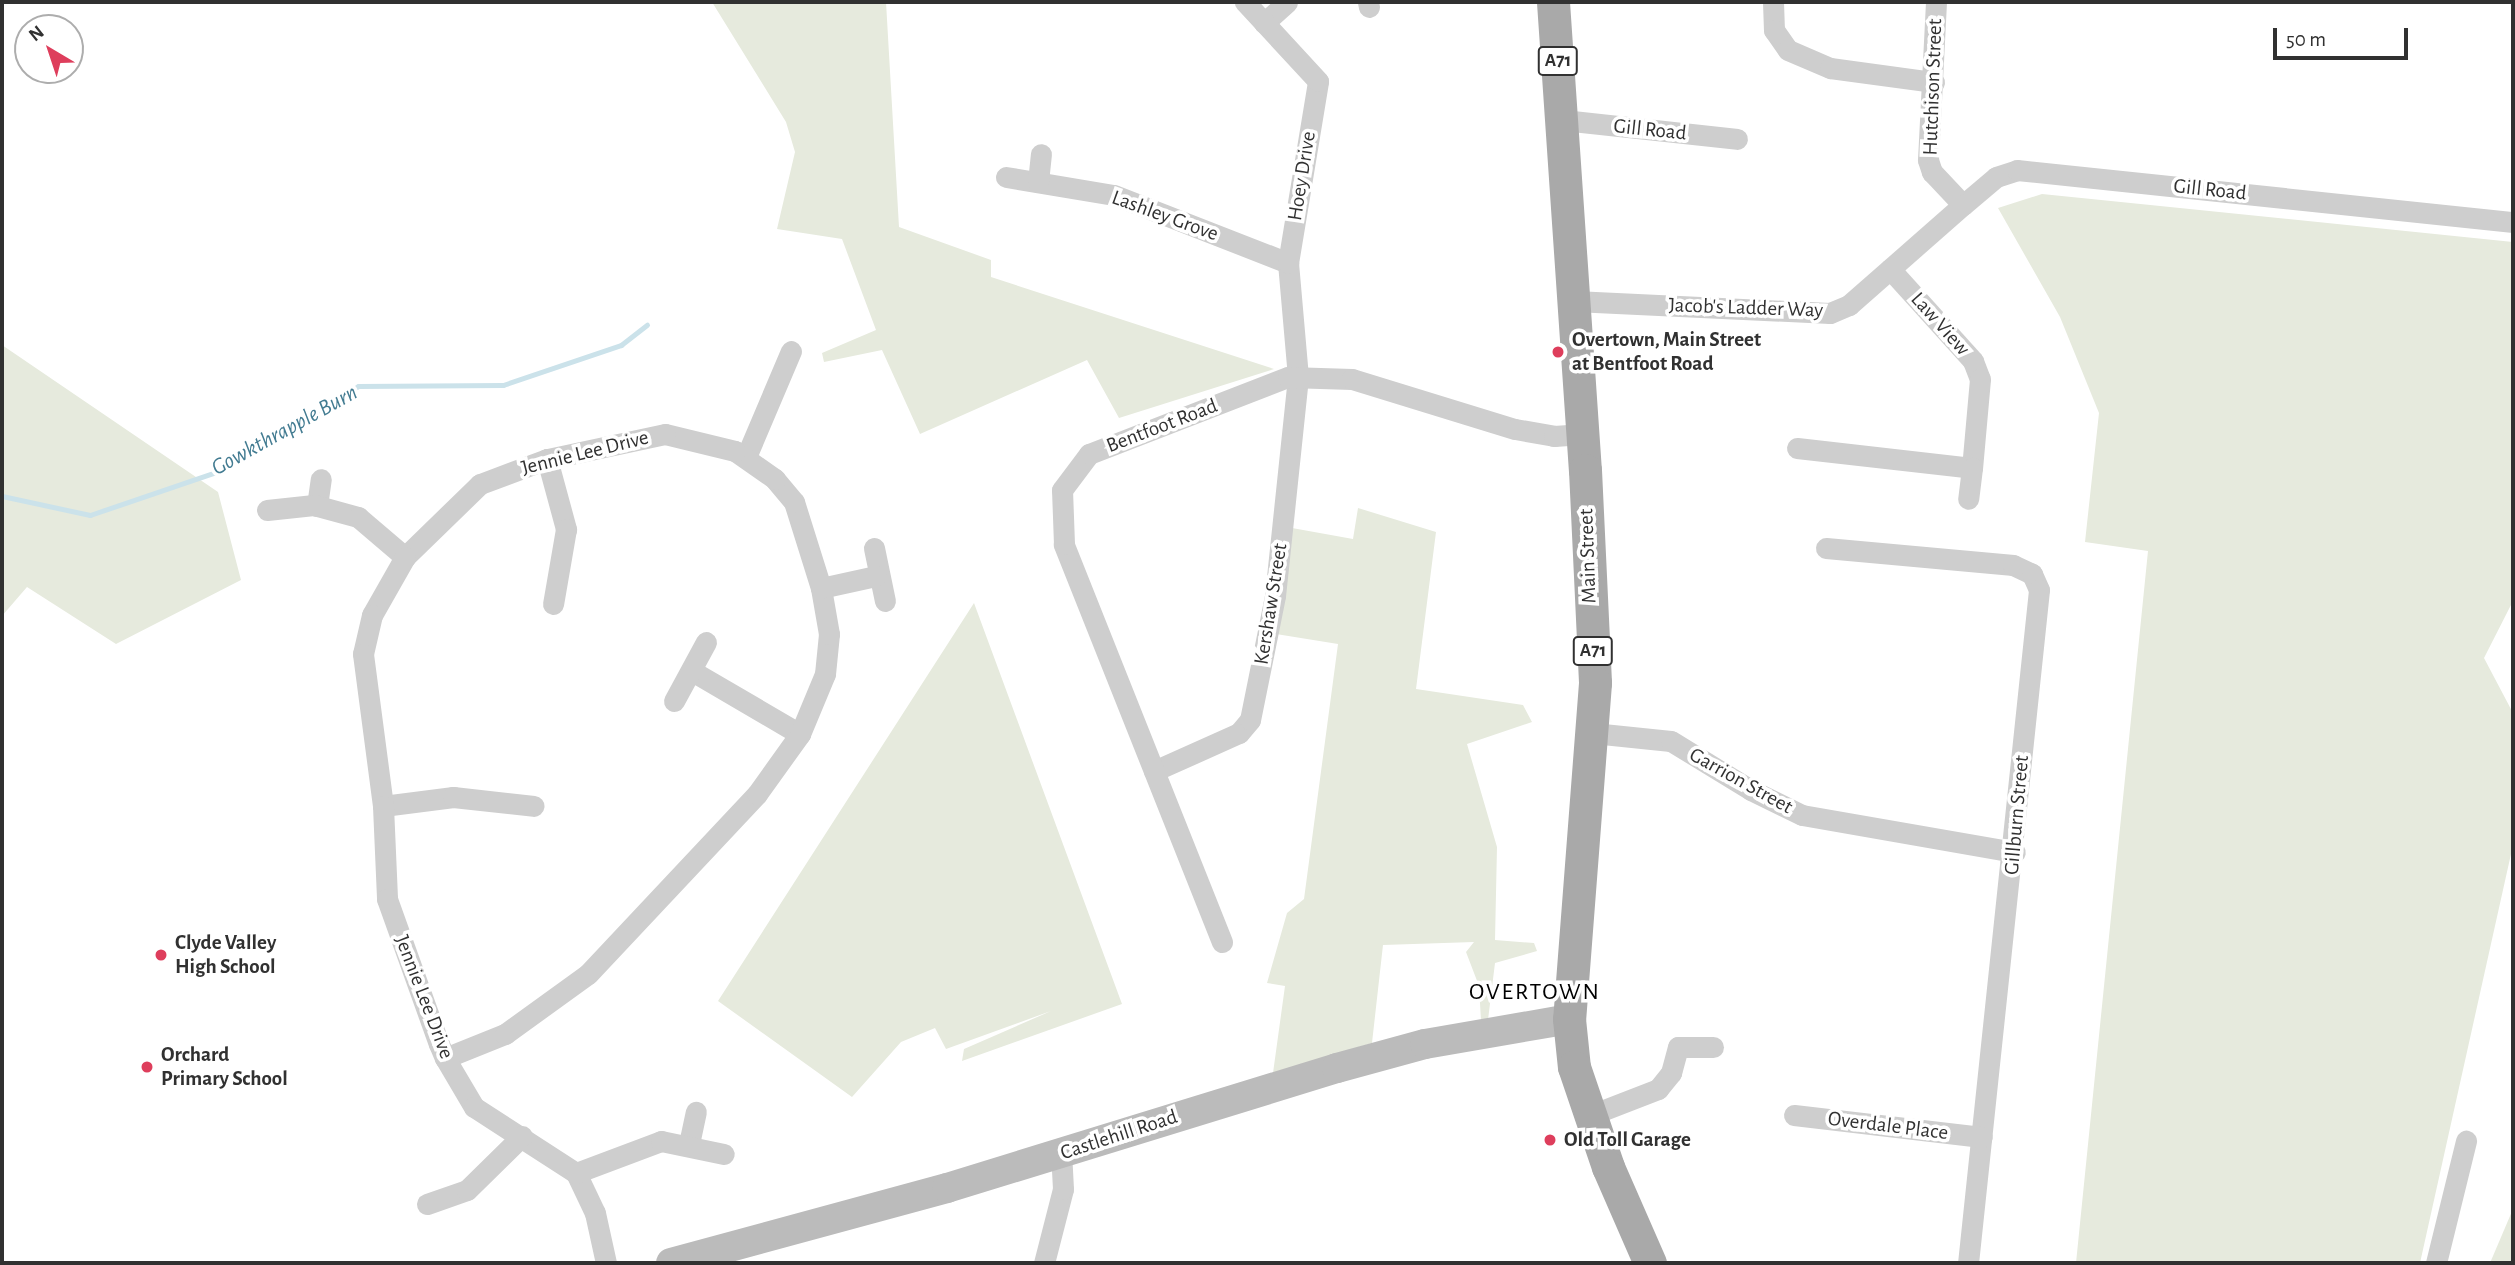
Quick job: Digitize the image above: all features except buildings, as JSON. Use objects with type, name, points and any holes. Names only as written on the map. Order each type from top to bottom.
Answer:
[{"type":"main road","name":"Main Street","points":[[1553,2],[1583,434],[1593,733],[1569,1019],[1574,1067],[1650,1263]]},
{"type":"main road","name":"Castlehill Road","points":[[671,1263],[703,1260],[1425,1044],[1569,1019]]},
{"type":"street","name":"Hoey Drive","points":[[1245,2],[1318,81],[1288,263],[1298,377]]},
{"type":"street","points":[[1264,23],[1287,2]]},
{"type":"street","points":[[1773,2],[1774,30],[1788,50],[1830,68],[1934,82]]},
{"type":"street","name":"Hutchison Street","points":[[1936,2],[1928,160],[1932,172],[1963,205]]},
{"type":"street","name":"Gill Road","points":[[1563,120],[1737,139]]},
{"type":"street","points":[[1038,182],[1041,154]]},
{"type":"street","name":"Gill Road","points":[[1963,205],[1996,177],[2017,170],[2513,222]]},
{"type":"street","name":"Lashley Grove","points":[[1006,177],[1114,195],[1288,263]]},
{"type":"street","name":"Jacob's Ladder Way","points":[[1574,301],[1830,313],[1849,305],[1963,205]]},
{"type":"street","name":"Law View","points":[[1890,269],[1973,361],[1980,379],[1968,499]]},
{"type":"street","points":[[746,457],[791,351]]},
{"type":"street","name":"Bentfoot Road","points":[[1222,942],[1064,544],[1062,490],[1089,454],[1288,377],[1352,379],[1515,429],[1554,436],[1583,434]]},
{"type":"street","name":"Kershaw Street","points":[[1154,771],[1239,733],[1250,720],[1275,596],[1298,377]]},
{"type":"street","name":"Jennie Lee Drive","points":[[445,1058],[505,1034],[557,999],[596,966],[757,794],[800,734],[825,674],[829,634],[821,588],[794,502],[775,479],[746,457],[665,434],[547,458],[480,484],[405,557],[372,615],[363,654],[383,806],[387,899],[445,1058],[474,1107],[576,1173],[592,1204],[606,1263]]},
{"type":"street","points":[[1797,448],[1972,468]]},
{"type":"street","points":[[547,458],[566,528],[553,604]]},
{"type":"street","points":[[317,506],[321,478]]},
{"type":"street","points":[[267,510],[317,506],[358,517],[405,557]]},
{"type":"street","points":[[874,548],[876,576],[885,601]]},
{"type":"street","name":"Gillburn Street","points":[[1826,548],[2012,565],[2032,574],[2039,590],[2015,852],[1968,1263]]},
{"type":"street","points":[[821,588],[876,576]]},
{"type":"street","points":[[674,701],[706,642]]},
{"type":"street","points":[[692,671],[800,734]]},
{"type":"street","name":"Garrion Street","points":[[1593,733],[1671,741],[1751,790],[1802,815],[2015,852]]},
{"type":"street","points":[[383,806],[453,797],[534,806]]},
{"type":"street","points":[[1591,1115],[1658,1089],[1671,1073],[1678,1047],[1713,1046]]},
{"type":"street","points":[[689,1144],[696,1112]]},
{"type":"street","name":"Overdale Place","points":[[1794,1115],[1982,1137]]},
{"type":"street","points":[[428,1204],[467,1190],[522,1136]]},
{"type":"street","points":[[576,1173],[639,1146],[661,1141],[689,1144],[724,1154]]},
{"type":"street","points":[[2436,1263],[2466,1141]]},
{"type":"street","points":[[1044,1263],[1063,1189],[1061,1153]]},
{"type":"shaded area","points":[[712,2],[886,2],[899,227],[991,260],[991,277],[1274,369],[1119,418],[1087,360],[920,434],[882,350],[824,362],[822,353],[876,330],[842,239],[777,229],[795,152],[786,122]]},
{"type":"shaded area","points":[[2042,194],[2513,242],[2513,601],[2484,658],[2513,713],[2513,845],[2420,1263],[2076,1263],[2148,551],[2085,542],[2099,413],[2060,317],[1998,208]]},
{"type":"shaded area","points":[[2,345],[218,492],[241,580],[116,644],[27,587],[2,616]]},
{"type":"shaded area","points":[[1358,508],[1436,532],[1416,689],[1523,705],[1532,722],[1467,744],[1497,847],[1495,940],[1534,943],[1537,951],[1495,963],[1488,1020],[1481,1021],[1479,986],[1466,952],[1474,942],[1383,945],[1372,1043],[1273,1073],[1285,986],[1267,983],[1287,913],[1304,899],[1338,644],[1276,634],[1292,528],[1353,539]]},
{"type":"shaded area","points":[[974,603],[1122,1004],[962,1061],[964,1049],[1051,1011],[946,1049],[935,1028],[901,1042],[852,1097],[718,1001]]},
{"type":"shaded area","points":[[2513,1209],[2513,1263],[2490,1263]]},
{"type":"waterway","name":"Gowkthrapple Burn","points":[[2,496],[90,515],[219,471],[358,386],[503,385],[621,345],[647,325]]},
{"type":"place","name":"Overtown, Main Street at Bentfoot Road","points":[[1558,352]]},
{"type":"place","name":"Clyde Valley High School","points":[[161,955]]},
{"type":"place","name":"Orchard Primary School","points":[[147,1067]]},
{"type":"place","name":"Old Toll Garage","points":[[1550,1140]]},
{"type":"district","name":"OVERTOWN","points":[[1535,993]]}]
